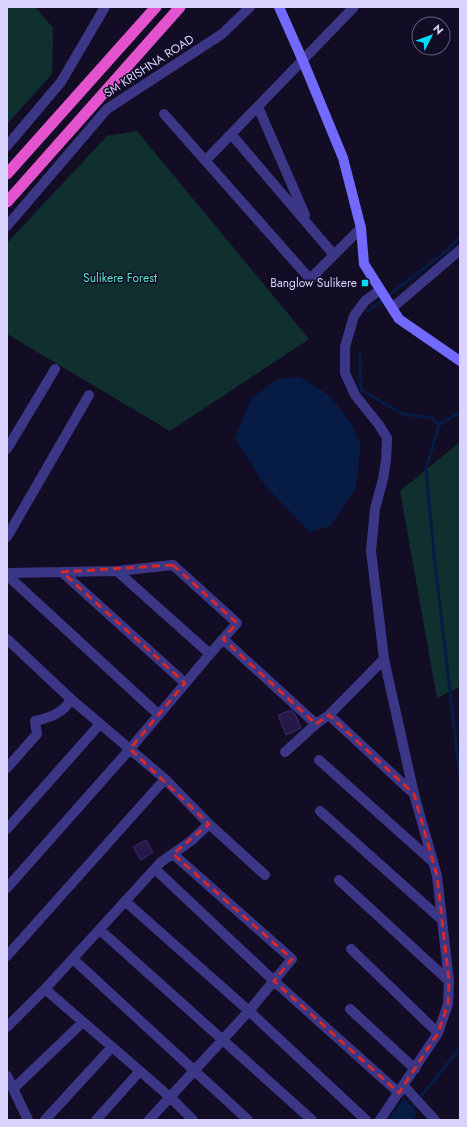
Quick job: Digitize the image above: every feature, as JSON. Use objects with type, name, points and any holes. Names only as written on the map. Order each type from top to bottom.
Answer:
[{"type":"highway","name":"SM KRISHNA ROAD","points":[[7,174],[156,7]]},
{"type":"highway","name":"SM KRISHNA ROAD","points":[[7,202],[180,7]]},
{"type":"main road","points":[[279,7],[343,158],[361,228],[364,264],[398,319],[460,361]]},
{"type":"street","points":[[7,146],[61,82],[105,7]]},
{"type":"street","name":"SM KRISHNA ROAD","points":[[7,226],[107,109],[222,34],[250,7]]},
{"type":"street","points":[[206,160],[354,7]]},
{"type":"street","points":[[258,107],[309,226]]},
{"type":"street","points":[[164,114],[310,279],[361,228]]},
{"type":"street","points":[[231,134],[334,255]]},
{"type":"street","points":[[392,308],[460,250]]},
{"type":"street","points":[[380,290],[365,301],[354,316],[345,347],[345,373],[355,395],[379,425],[387,438],[386,460],[383,479],[375,509],[371,551],[384,659],[414,794],[437,876],[449,981],[448,1004],[438,1033],[380,1120]]},
{"type":"street","points":[[7,449],[55,369]]},
{"type":"street","points":[[7,537],[89,395]]},
{"type":"street","points":[[7,574],[117,571],[173,566],[237,623],[130,749],[7,888]]},
{"type":"street","points":[[117,571],[210,654]]},
{"type":"street","points":[[62,572],[185,683]]},
{"type":"street","points":[[7,574],[159,715]]},
{"type":"street","points":[[223,638],[316,724]]},
{"type":"street","points":[[7,639],[100,724],[165,779],[210,824],[265,875]]},
{"type":"street","points":[[285,752],[316,724],[329,715],[384,659]]},
{"type":"street","points":[[7,768],[37,734],[35,721],[59,712],[68,705],[72,699]]},
{"type":"street","points":[[329,715],[414,794]]},
{"type":"street","points":[[7,829],[100,724]]},
{"type":"street","points":[[319,760],[432,861]]},
{"type":"street","points":[[7,956],[165,779]]},
{"type":"street","points":[[320,811],[442,920]]},
{"type":"street","points":[[7,1027],[73,959],[161,862],[191,841],[210,824]]},
{"type":"street","points":[[149,1120],[249,1011],[292,959],[173,854]]},
{"type":"street","points":[[155,869],[274,981],[433,1118]]},
{"type":"street","points":[[339,880],[449,981]]},
{"type":"street","points":[[125,900],[249,1011],[366,1120]]},
{"type":"street","points":[[100,930],[312,1120]]},
{"type":"street","points":[[351,949],[438,1033]]},
{"type":"street","points":[[73,959],[248,1120]]},
{"type":"street","points":[[45,989],[170,1097],[193,1120]]},
{"type":"street","points":[[350,1009],[415,1069]]},
{"type":"street","points":[[13,1089],[83,1022]]},
{"type":"street","points":[[45,1120],[112,1047]]},
{"type":"street","points":[[96,1120],[140,1071]]},
{"type":"street","points":[[7,1076],[28,1120]]},
{"type":"highlighted area","points":[[173,565],[237,623],[223,639],[316,724],[329,715],[414,794],[437,876],[449,981],[448,1004],[438,1033],[399,1093],[274,981],[292,959],[173,854],[209,824],[130,749],[185,683],[62,572]]},
{"type":"green space","points":[[7,7],[35,7],[53,28],[52,74],[7,124]]},
{"type":"green space","name":"Sulikere Forest","points":[[137,131],[309,339],[170,431],[7,334],[7,243],[107,136]]},
{"type":"green space","points":[[460,442],[460,687],[437,698],[400,491]]},
{"type":"water","points":[[300,377],[329,395],[351,423],[361,445],[356,488],[330,526],[310,532],[266,487],[235,439],[251,399],[278,379]]},
{"type":"water","points":[[404,1098],[417,1113],[412,1120],[388,1120]]},
{"type":"building","points":[[291,710],[295,714],[301,728],[286,735],[278,715]]},
{"type":"building","points":[[146,840],[153,852],[141,860],[133,847]]},
{"type":"waterway","points":[[368,311],[449,249],[460,237]]},
{"type":"waterway","points":[[360,354],[361,390],[403,414],[432,418],[439,425]]},
{"type":"waterway","points":[[460,412],[439,425],[426,469],[434,555],[460,777]]},
{"type":"waterway","points":[[410,1110],[460,1048]]},
{"type":"place","name":"Banglow Sulikere","points":[[365,283]]}]
